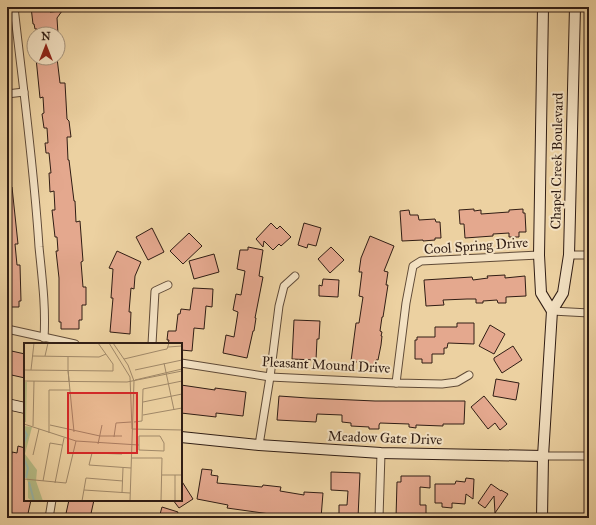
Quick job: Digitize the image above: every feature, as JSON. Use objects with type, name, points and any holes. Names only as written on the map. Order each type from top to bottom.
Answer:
[{"type":"main road","name":"Chapel Creek Boulevard","points":[[543,7],[539,255],[541,293],[552,311]]},
{"type":"main road","name":"Chapel Creek Boulevard","points":[[542,518],[543,456],[552,311],[563,293],[569,255],[575,7]]},
{"type":"main road","points":[[7,404],[24,408]]},
{"type":"main road","name":"Meadow Gate Drive","points":[[182,437],[259,445],[381,453],[543,456]]},
{"type":"street","points":[[14,7],[38,220],[45,321],[44,338]]},
{"type":"street","points":[[7,94],[24,92]]},
{"type":"street","name":"Cool Spring Drive","points":[[396,382],[406,303],[413,266],[415,263],[420,261],[539,255]]},
{"type":"street","points":[[569,255],[589,255]]},
{"type":"street","points":[[259,445],[270,377],[279,306],[284,286],[295,276]]},
{"type":"street","points":[[152,343],[155,291],[168,285]]},
{"type":"street","points":[[552,311],[589,313]]},
{"type":"street","points":[[7,329],[70,343]]},
{"type":"street","name":"Pleasant Mound Drive","points":[[182,363],[270,377],[442,384],[457,382],[469,375]]},
{"type":"street","points":[[378,518],[381,453]]},
{"type":"street","name":"Meadow Gate Drive","points":[[543,456],[589,456]]},
{"type":"street","points":[[48,518],[52,501]]},
{"type":"building","points":[[31,7],[50,7],[50,12],[62,11],[57,18],[58,26],[34,26]]},
{"type":"building","points":[[37,66],[58,66],[60,83],[65,83],[67,119],[69,121],[71,137],[67,137],[68,160],[75,201],[76,222],[80,221],[83,287],[86,287],[86,305],[82,305],[82,320],[79,320],[79,329],[61,329],[61,322],[59,322],[59,278],[56,251],[58,251],[52,210],[55,210],[54,191],[50,192],[49,173],[51,173],[49,153],[46,153],[45,143],[48,143],[47,128],[44,128],[42,114],[44,113],[43,97],[40,98]]},
{"type":"building","points":[[12,187],[18,244],[15,244],[17,265],[20,265],[21,301],[19,301],[19,307],[7,307],[7,188]]},
{"type":"building","points":[[474,209],[474,211],[481,210],[481,214],[509,212],[509,210],[523,209],[523,213],[525,213],[526,232],[519,232],[519,237],[509,237],[509,233],[465,238],[464,224],[460,224],[459,210]]},
{"type":"building","points":[[409,210],[410,215],[418,215],[419,220],[435,219],[436,222],[440,222],[441,238],[423,241],[402,241],[400,211]]},
{"type":"building","points":[[271,223],[277,229],[280,226],[291,237],[281,246],[279,244],[273,250],[264,241],[263,247],[256,239]]},
{"type":"building","points":[[304,223],[321,228],[316,246],[308,244],[307,248],[298,245]]},
{"type":"building","points":[[152,228],[164,252],[148,260],[136,237]]},
{"type":"building","points":[[189,233],[202,246],[183,264],[170,251]]},
{"type":"building","points":[[370,236],[394,246],[384,271],[388,272],[386,285],[388,285],[380,331],[382,332],[381,345],[378,360],[376,360],[375,365],[351,361],[356,323],[359,323],[363,297],[359,296],[362,272],[359,272],[361,258]]},
{"type":"building","points":[[248,247],[263,250],[259,276],[263,277],[254,331],[247,358],[223,353],[226,335],[234,337],[238,312],[233,310],[236,294],[241,295],[245,271],[237,269],[240,250],[248,250]]},
{"type":"building","points":[[331,247],[344,260],[330,273],[318,259]]},
{"type":"building","points":[[117,251],[141,262],[135,276],[134,289],[131,288],[129,312],[131,312],[130,334],[110,332],[113,298],[111,298],[113,269],[109,268]]},
{"type":"building","points":[[214,254],[219,272],[194,279],[189,261]]},
{"type":"building","points":[[505,275],[505,278],[525,276],[526,296],[506,297],[506,303],[498,303],[497,300],[476,303],[476,299],[467,299],[443,300],[444,305],[426,306],[424,280],[472,277],[473,280],[488,278],[487,276]]},
{"type":"building","points":[[323,279],[339,280],[338,297],[319,296],[319,285],[322,286]]},
{"type":"building","points":[[193,288],[213,289],[212,307],[206,306],[204,329],[194,328],[192,351],[182,350],[182,343],[168,343],[169,340],[167,340],[168,331],[176,331],[178,314],[180,314],[181,309],[190,310]]},
{"type":"building","points":[[294,320],[320,321],[316,360],[292,359]]},
{"type":"building","points":[[457,323],[474,323],[474,344],[448,343],[447,348],[444,348],[444,354],[432,354],[432,363],[422,363],[422,359],[415,359],[415,340],[417,340],[417,337],[435,337],[435,327],[457,327]]},
{"type":"building","points":[[490,325],[505,334],[494,354],[479,346]]},
{"type":"building","points":[[513,346],[522,360],[502,373],[494,358]]},
{"type":"building","points":[[7,350],[24,354],[24,378],[7,374]]},
{"type":"building","points":[[496,379],[519,383],[516,400],[493,396]]},
{"type":"building","points":[[182,385],[215,390],[215,388],[246,392],[243,416],[216,413],[216,417],[182,413]]},
{"type":"building","points":[[279,396],[375,401],[465,401],[464,424],[443,424],[443,426],[416,425],[416,428],[409,427],[409,424],[380,423],[379,429],[369,429],[369,427],[351,426],[351,423],[342,422],[342,415],[317,414],[316,422],[277,420]]},
{"type":"building","points":[[484,396],[507,424],[500,430],[495,423],[488,429],[471,407]]},
{"type":"building","points":[[18,446],[24,448],[24,501],[31,501],[27,518],[7,518],[9,506],[7,505],[7,479],[12,452],[17,453]]},
{"type":"building","points":[[202,469],[212,470],[211,475],[218,476],[217,483],[281,487],[280,491],[304,495],[304,492],[323,493],[321,518],[277,515],[227,508],[228,505],[197,499]]},
{"type":"building","points":[[331,472],[360,473],[358,518],[339,518],[339,505],[347,505],[348,491],[331,490]]},
{"type":"building","points":[[401,476],[430,476],[430,488],[420,487],[420,505],[426,505],[426,518],[396,518],[397,482],[401,482]]},
{"type":"building","points":[[466,478],[474,479],[473,499],[466,494],[465,504],[452,503],[452,508],[442,507],[442,503],[435,503],[435,484],[455,484],[456,481],[465,482]]},
{"type":"building","points":[[182,482],[193,499],[179,508],[174,501],[182,501]]},
{"type":"building","points":[[491,484],[508,494],[495,513],[494,496],[485,508],[478,503]]},
{"type":"building","points":[[69,501],[94,501],[90,518],[65,518]]},
{"type":"building","points":[[162,507],[178,512],[176,518],[159,518]]}]
